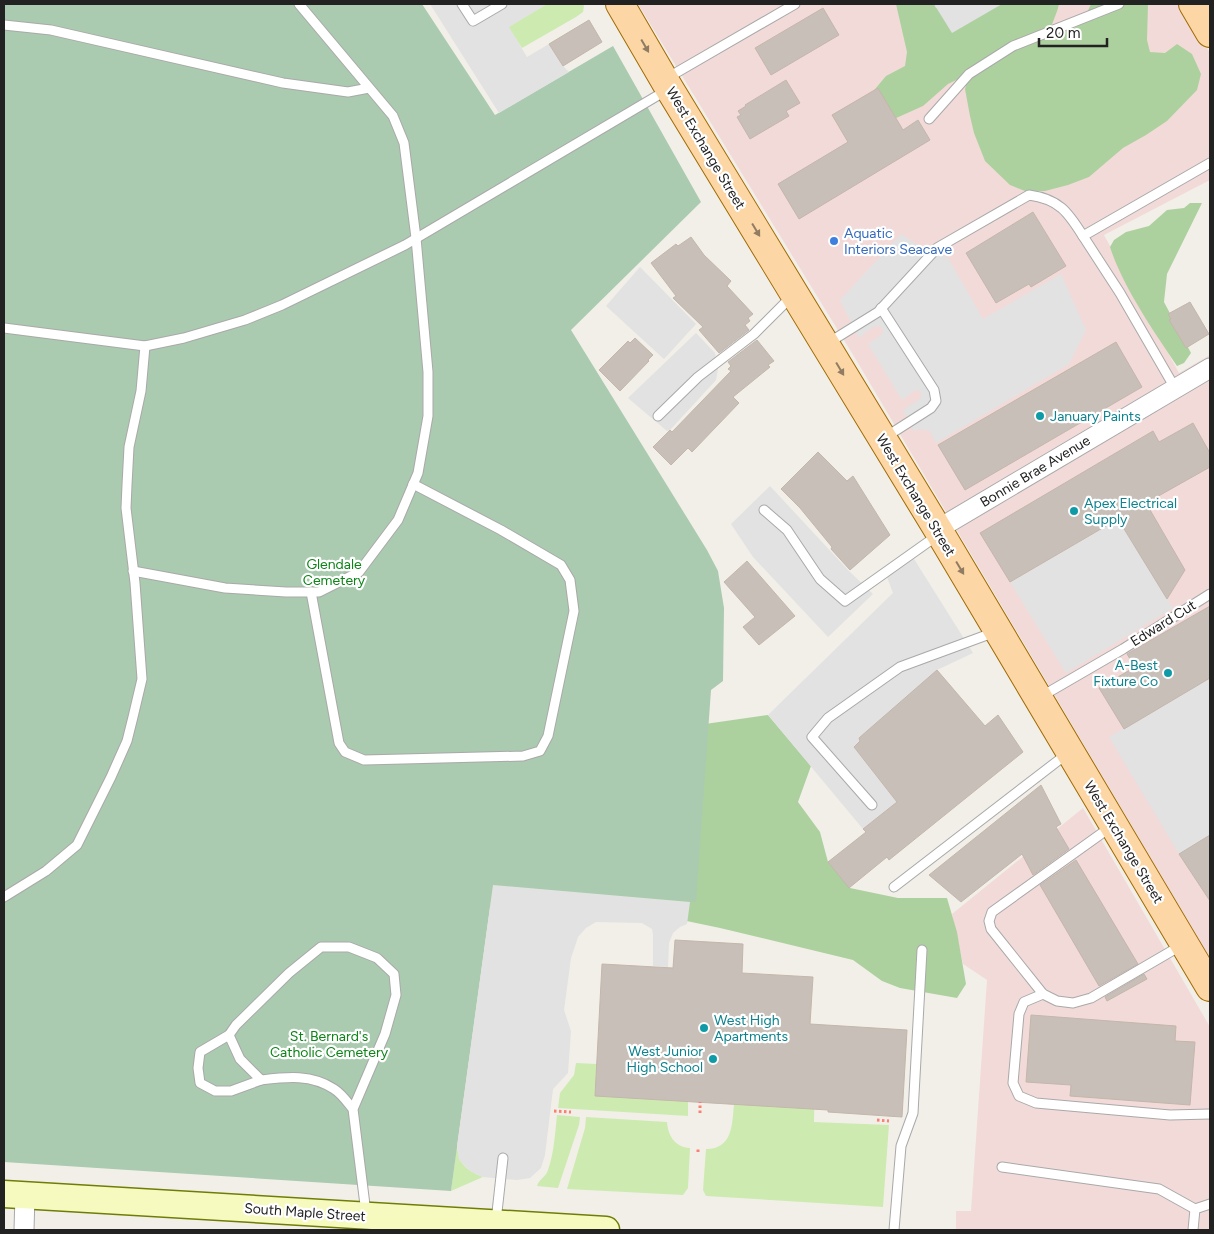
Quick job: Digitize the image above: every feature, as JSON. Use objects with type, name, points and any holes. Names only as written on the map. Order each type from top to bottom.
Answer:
[{"type":"main road","name":"West Exchange Street","points":[[620,4],[939,531],[1210,987]]},
{"type":"main road","points":[[1193,4],[1210,33]]},
{"type":"main road","name":"South Maple Street","points":[[14,1195],[381,1221],[496,1224],[606,1230]]},
{"type":"street","name":"Bonnie Brae Avenue","points":[[939,531],[1210,368]]},
{"type":"street","points":[[14,1195],[24,1230]]},
{"type":"lane","points":[[133,571],[225,588],[319,592],[359,572],[398,520],[418,473],[428,416],[428,372],[416,238],[404,143],[393,116],[299,4]]},
{"type":"lane","points":[[462,4],[473,22],[502,4]]},
{"type":"lane","points":[[4,328],[145,346],[184,338],[246,320],[282,306],[416,238],[795,4]]},
{"type":"lane","points":[[928,119],[969,74],[1013,46],[1120,4]]},
{"type":"lane","points":[[4,25],[51,30],[283,83],[348,92],[369,88]]},
{"type":"lane","points":[[1083,236],[1210,163]]},
{"type":"lane","points":[[825,345],[881,308],[937,248],[1029,196],[1041,197],[1056,203],[1068,212],[1120,293],[1176,388]]},
{"type":"lane","points":[[658,416],[698,377],[754,334],[794,294]]},
{"type":"lane","points":[[881,308],[934,390],[936,401],[931,408],[882,439]]},
{"type":"lane","points":[[4,897],[46,871],[77,845],[127,741],[142,678],[126,508],[129,447],[141,391],[145,346]]},
{"type":"lane","points":[[311,592],[338,744],[346,752],[364,760],[523,756],[540,750],[548,736],[574,611],[570,580],[561,565],[501,530],[413,484]]},
{"type":"lane","points":[[764,510],[787,530],[820,579],[846,601],[939,531]]},
{"type":"lane","name":"Edward Cut","points":[[1038,698],[1210,594]]},
{"type":"lane","points":[[872,805],[812,737],[828,718],[900,667],[998,631]]},
{"type":"lane","points":[[894,887],[1070,751]]},
{"type":"lane","points":[[1114,825],[992,912],[989,921],[991,929],[1042,994],[1057,1001],[1072,1003],[1091,998],[1185,944]]},
{"type":"lane","points":[[353,1109],[385,1034],[396,995],[394,974],[377,958],[349,946],[322,947],[289,973],[229,1034],[200,1052],[198,1068],[200,1083],[216,1091],[231,1091],[262,1080],[294,1076],[316,1080],[336,1090],[353,1109],[381,1221]]},
{"type":"lane","points":[[894,1230],[901,1146],[913,1113],[922,950]]},
{"type":"lane","points":[[1042,994],[1024,1002],[1019,1014],[1013,1083],[1019,1096],[1036,1103],[1170,1115],[1210,1114]]},
{"type":"lane","points":[[229,1034],[240,1059],[262,1080]]},
{"type":"lane","points":[[496,1224],[503,1158]]},
{"type":"lane","points":[[1002,1168],[1159,1189],[1195,1209],[1210,1204]]},
{"type":"lane","points":[[1192,1230],[1195,1209]]},
{"type":"path","points":[[700,1102],[700,1113]]},
{"type":"path","points":[[554,1111],[570,1112]]},
{"type":"path","points":[[877,1120],[889,1121]]},
{"type":"shaded area","points":[[430,4],[547,4],[509,27],[527,57],[549,44],[569,72],[499,113]]},
{"type":"shaded area","points":[[638,4],[1181,4],[1210,53],[1210,180],[1104,235],[1179,373],[1210,355],[1210,958],[855,358]]},
{"type":"shaded area","points":[[934,4],[1002,4],[952,33]]},
{"type":"shaded area","points":[[901,234],[915,243],[948,258],[983,319],[1061,274],[1086,330],[1069,364],[936,443],[930,431],[920,429],[914,431],[903,410],[921,398],[921,393],[918,390],[914,391],[902,400],[868,344],[880,336],[883,332],[882,328],[879,326],[873,327],[859,338],[840,300]]},
{"type":"shaded area","points":[[640,267],[696,324],[664,359],[606,306]]},
{"type":"shaded area","points":[[696,333],[715,353],[718,369],[716,380],[667,431],[628,398]]},
{"type":"shaded area","points":[[770,486],[873,594],[828,637],[753,557],[731,524]]},
{"type":"shaded area","points":[[1118,519],[1173,608],[1066,673],[1010,582]]},
{"type":"shaded area","points":[[914,559],[973,653],[937,670],[854,747],[879,779],[903,798],[863,829],[768,715],[893,593],[887,577]]},
{"type":"shaded area","points":[[1210,678],[1210,835],[1179,854],[1109,737]]},
{"type":"shaded area","points":[[1083,808],[1210,1027],[1210,1230],[956,1230],[956,1211],[971,1211],[987,980],[963,964],[952,914]]},
{"type":"shaded area","points":[[493,885],[690,902],[687,924],[673,933],[669,943],[668,967],[653,966],[652,929],[642,923],[596,922],[586,928],[578,937],[571,958],[564,1010],[571,1031],[568,1073],[553,1089],[545,1155],[541,1168],[530,1178],[517,1180],[483,1177],[470,1171],[459,1160],[457,1146]]},
{"type":"green space","name":"Glendale Cemetery","points":[[4,4],[422,4],[495,115],[613,46],[701,202],[571,330],[707,550],[718,571],[724,608],[723,681],[711,690],[696,902],[493,886],[451,1191],[4,1162]]},
{"type":"green space","points":[[547,4],[583,4],[584,6],[583,12],[576,17],[522,48],[508,27]]},
{"type":"green space","points":[[896,4],[934,4],[936,8],[991,4],[1059,4],[1049,37],[1076,27],[1086,15],[1091,4],[1148,4],[1147,40],[1150,52],[1165,53],[1177,44],[1192,54],[1201,74],[1197,90],[1167,121],[1123,148],[1089,177],[1045,191],[1025,191],[1010,185],[985,161],[974,133],[965,89],[969,74],[948,84],[923,106],[894,119],[865,101],[886,76],[905,66],[907,52]]},
{"type":"green space","points":[[1190,203],[1202,203],[1167,274],[1164,302],[1191,353],[1184,363],[1177,366],[1131,293],[1110,247],[1114,240],[1126,232],[1149,226],[1167,210],[1184,208]]},
{"type":"green space","points":[[768,715],[811,766],[798,802],[820,832],[828,862],[850,888],[898,898],[947,898],[957,932],[966,984],[957,998],[900,988],[882,981],[853,960],[720,928],[529,888],[490,907],[157,735],[698,725]]},
{"type":"green space","points":[[576,1063],[597,1064],[688,1101],[688,1116],[558,1108],[560,1093],[574,1075]]},
{"type":"green space","points":[[815,1078],[814,1122],[889,1125],[883,1207],[706,1196],[703,1190],[706,1149],[715,1148],[726,1140],[731,1127],[734,1104]]},
{"type":"green space","points":[[557,1115],[580,1117],[579,1125],[558,1188],[537,1186],[550,1164]]},
{"type":"green space","points":[[586,1117],[667,1122],[673,1140],[680,1145],[690,1148],[688,1188],[683,1195],[567,1189],[585,1128]]},
{"type":"green space","points":[[457,1146],[464,1166],[483,1177],[451,1191]]},
{"type":"building","points":[[823,8],[839,35],[771,75],[755,48]]},
{"type":"building","points":[[589,20],[602,42],[563,66],[549,44]]},
{"type":"building","points":[[786,80],[800,103],[786,111],[789,116],[750,139],[737,117],[741,115],[738,111]]},
{"type":"building","points":[[878,88],[903,130],[918,120],[930,140],[799,219],[778,184],[848,142],[832,115]]},
{"type":"building","points":[[1033,212],[1066,266],[1031,287],[1029,284],[996,303],[966,253]]},
{"type":"building","points":[[691,237],[704,255],[731,281],[727,286],[753,314],[748,318],[750,321],[745,325],[749,330],[719,353],[699,330],[703,327],[673,298],[676,296],[651,263],[676,244],[678,246]]},
{"type":"building","points":[[1190,302],[1209,334],[1186,348],[1169,320],[1171,319],[1168,314]]},
{"type":"building","points":[[635,338],[653,355],[620,391],[599,370],[628,341],[630,343]]},
{"type":"building","points":[[757,340],[774,361],[768,365],[770,367],[733,397],[739,403],[692,452],[688,448],[671,465],[653,447],[670,430],[672,432],[731,371],[728,369],[731,366],[728,362]]},
{"type":"building","name":"January Paints","points":[[1116,342],[1142,387],[965,490],[938,445]]},
{"type":"building","name":"Apex Electrical Supply","points":[[1193,423],[1210,453],[1210,467],[1146,503],[1185,570],[1167,599],[1118,519],[1010,582],[980,533],[1153,431],[1159,442]]},
{"type":"building","points":[[818,452],[847,481],[853,476],[890,535],[850,570],[831,549],[832,547],[800,508],[781,489]]},
{"type":"building","points":[[747,561],[795,616],[759,645],[743,627],[755,617],[724,582]]},
{"type":"building","name":"A-Best Fixture Co","points":[[1210,606],[1210,678],[1124,729],[1099,688],[1135,667],[1127,654]]},
{"type":"building","points":[[937,670],[985,726],[998,715],[1023,752],[889,860],[887,857],[849,888],[828,862],[866,832],[863,829],[897,802],[854,747],[860,741],[859,738]]},
{"type":"building","points":[[1041,785],[1061,824],[1056,827],[1069,849],[1033,875],[1022,854],[961,902],[929,875]]},
{"type":"building","points":[[1210,835],[1210,901],[1179,854]]},
{"type":"building","points":[[1076,860],[1138,964],[1099,986],[1040,885]]},
{"type":"building","name":"West High Apartments","points":[[675,940],[743,944],[742,973],[813,977],[810,1024],[907,1030],[902,1117],[828,1112],[828,1110],[595,1096],[602,964],[673,968]]},
{"type":"building","points":[[1144,974],[1147,979],[1107,1001],[1105,997]]},
{"type":"building","points":[[1031,1015],[1176,1026],[1175,1041],[1195,1042],[1190,1105],[1070,1096],[1071,1085],[1026,1082]]},
{"type":"place","name":"Aquatic Interiors Seacave","points":[[834,241]]},
{"type":"place","name":"January Paints","points":[[1040,416]]},
{"type":"place","name":"Apex Electrical Supply","points":[[1074,511]]},
{"type":"place","name":"A-Best Fixture Co","points":[[1168,673]]},
{"type":"place","name":"West High Apartments","points":[[704,1028]]},
{"type":"place","name":"West Junior High School","points":[[713,1059]]},
{"type":"park label","name":"St. Bernard's Catholic Cemetery","points":[[329,1044]]}]
